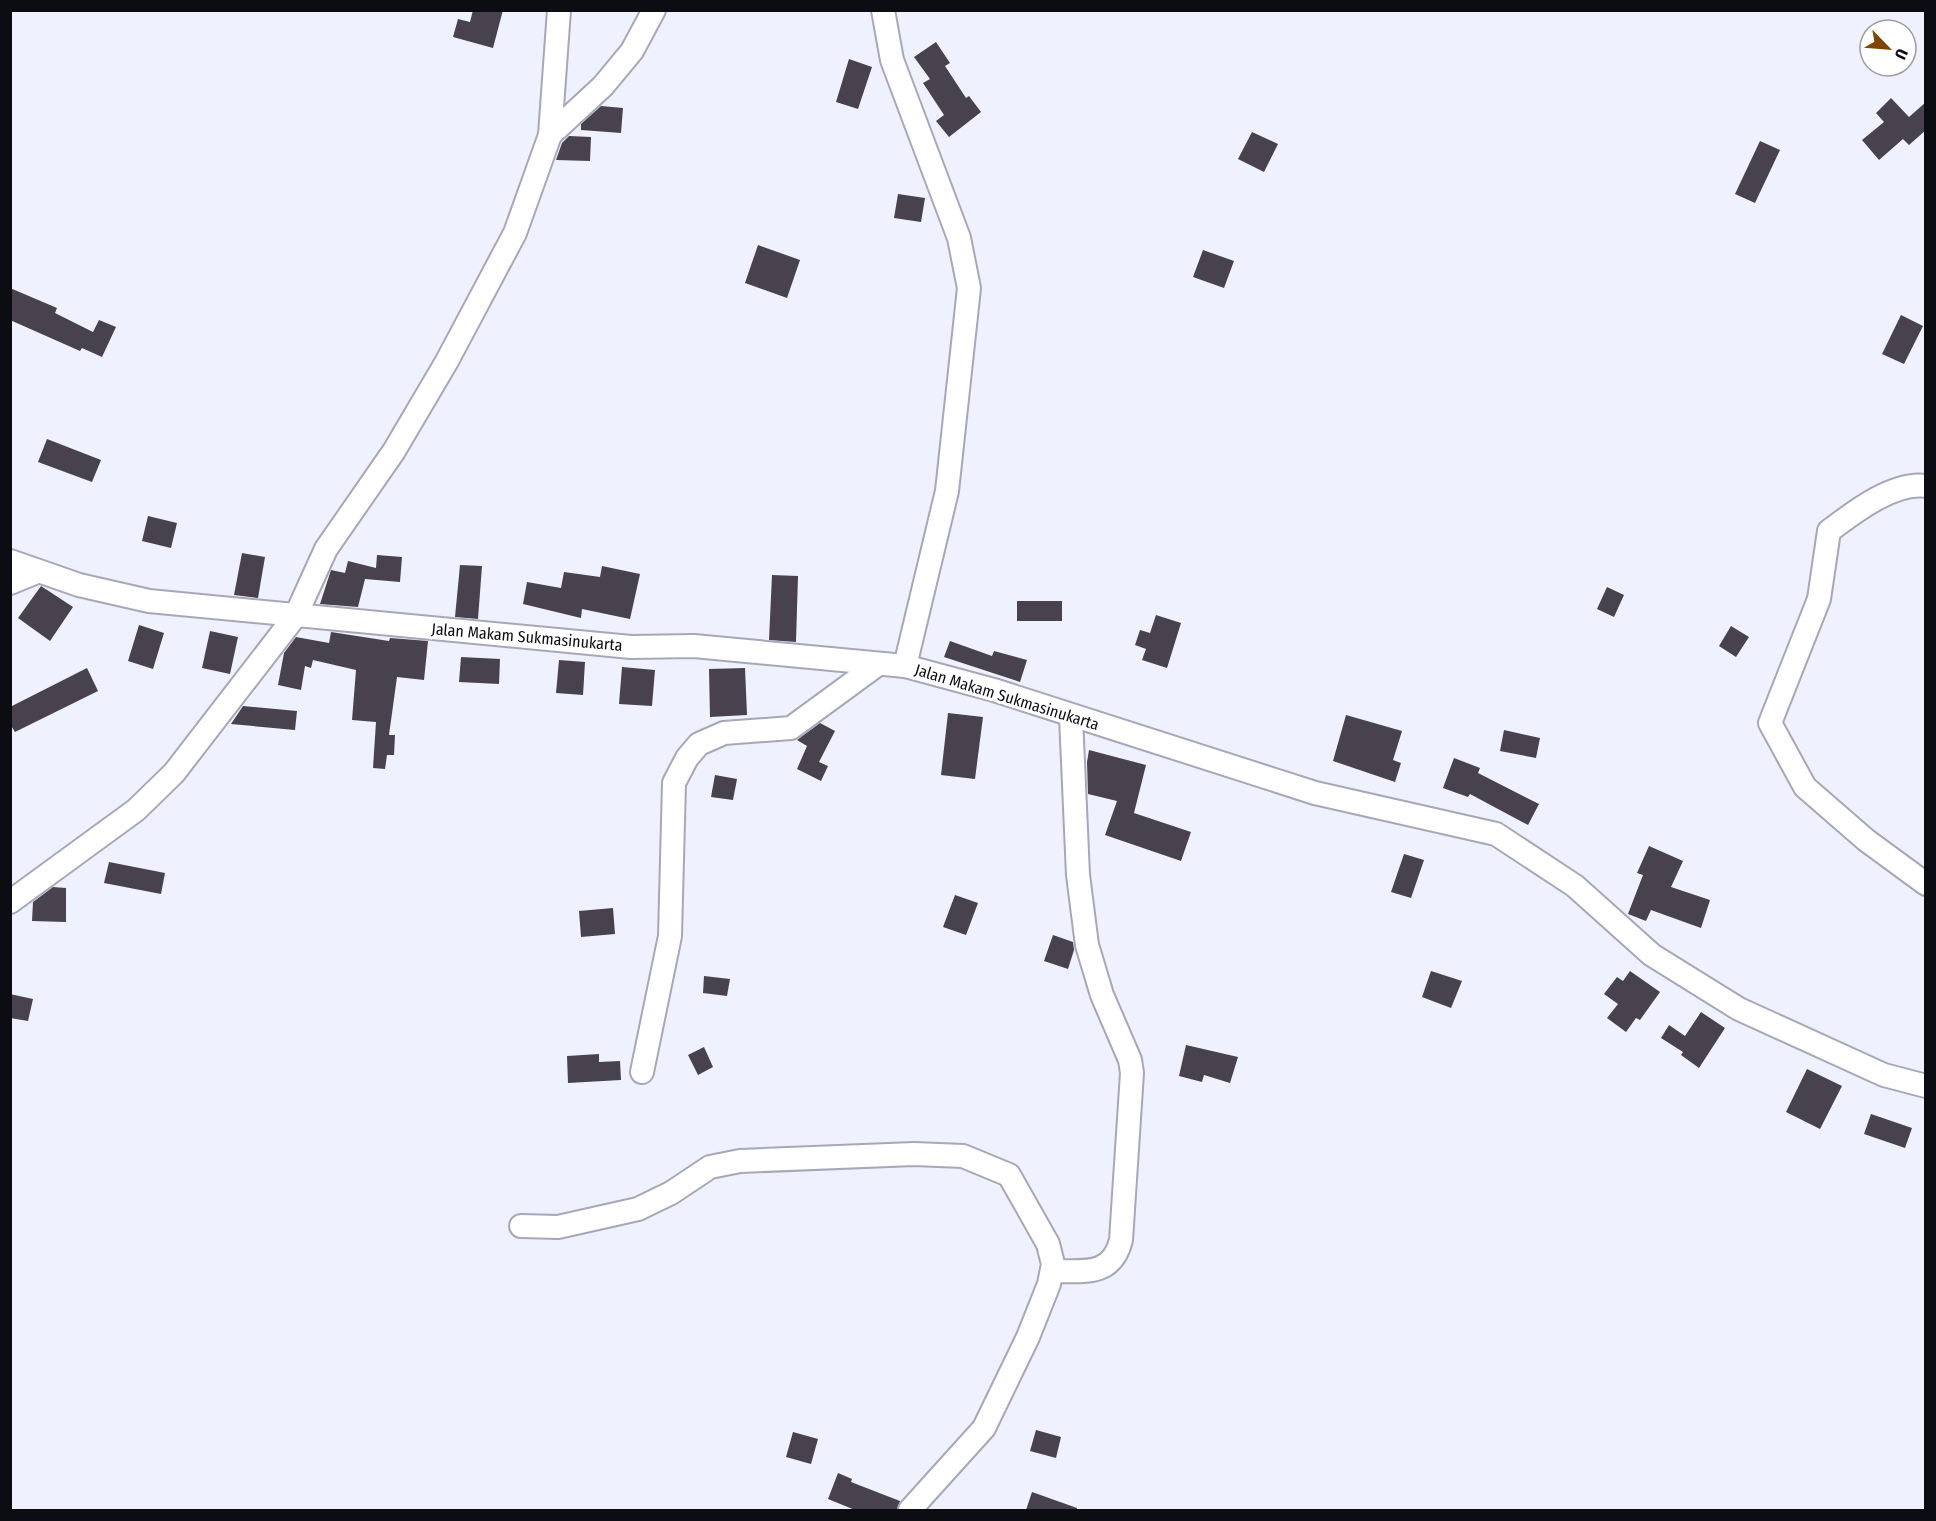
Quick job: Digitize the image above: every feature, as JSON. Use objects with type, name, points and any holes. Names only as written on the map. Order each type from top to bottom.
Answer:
[{"type":"street","points":[[10,902],[136,810],[174,773],[296,615],[327,549],[394,451],[447,361],[514,233],[550,135],[559,10]]},
{"type":"street","points":[[550,135],[603,86],[632,51],[654,10]]},
{"type":"street","points":[[883,10],[892,60],[959,238],[969,288],[947,491],[905,666]]},
{"type":"street","points":[[1926,486],[1916,485],[1870,501],[1829,531],[1819,598],[1770,723],[1805,787],[1866,840],[1926,884]]},
{"type":"street","name":"Jalan Makam Sukmasinukarta","points":[[10,561],[38,572],[149,601],[631,647],[694,646],[905,666],[994,690],[1071,717],[1315,793],[1496,834],[1575,886],[1653,955],[1739,1009],[1884,1075],[1926,1086]]},
{"type":"street","points":[[10,583],[38,572]]},
{"type":"street","points":[[642,1072],[670,936],[674,783],[680,770],[699,744],[724,733],[792,728],[877,664]]},
{"type":"street","points":[[1052,1270],[1104,1267],[1117,1255],[1121,1240],[1132,1073],[1130,1060],[1102,995],[1087,945],[1078,875],[1071,717]]},
{"type":"street","points":[[521,1226],[558,1227],[638,1209],[671,1193],[710,1167],[740,1161],[914,1154],[963,1156],[1008,1175],[1048,1244],[1053,1264],[1049,1284],[1028,1337],[984,1428],[910,1510]]},
{"type":"building","points":[[473,10],[503,10],[493,48],[453,37],[458,19],[470,22]]},
{"type":"building","points":[[936,42],[950,63],[945,66],[966,98],[969,96],[981,112],[949,137],[936,121],[944,115],[923,83],[930,79],[914,57]]},
{"type":"building","points":[[849,59],[872,67],[858,109],[836,102]]},
{"type":"building","points":[[1891,98],[1909,117],[1926,102],[1926,130],[1909,145],[1903,139],[1879,160],[1862,140],[1884,122],[1876,113]]},
{"type":"building","points":[[601,106],[623,108],[621,133],[581,130],[581,124]]},
{"type":"building","points":[[1252,132],[1278,144],[1264,172],[1238,159]]},
{"type":"building","points":[[569,136],[591,137],[590,161],[556,160],[562,143]]},
{"type":"building","points":[[1760,141],[1780,150],[1755,203],[1735,194]]},
{"type":"building","points":[[898,194],[925,198],[921,222],[894,218]]},
{"type":"building","points":[[758,245],[800,260],[787,298],[745,283]]},
{"type":"building","points":[[1203,250],[1234,261],[1224,288],[1193,277]]},
{"type":"building","points":[[10,288],[57,308],[55,313],[93,332],[99,320],[116,327],[102,357],[82,348],[80,351],[10,320]]},
{"type":"building","points":[[1901,315],[1923,326],[1904,364],[1882,354]]},
{"type":"building","points":[[47,439],[101,460],[92,482],[38,462]]},
{"type":"building","points":[[148,516],[177,523],[171,548],[142,541]]},
{"type":"building","points":[[242,553],[265,557],[258,598],[234,595]]},
{"type":"building","points":[[377,555],[402,557],[400,582],[365,579],[358,607],[320,604],[331,570],[345,573],[348,561],[376,568]]},
{"type":"building","points":[[460,565],[482,566],[478,619],[455,617]]},
{"type":"building","points":[[602,566],[640,574],[630,619],[582,609],[581,618],[523,604],[527,582],[561,588],[564,572],[600,577]]},
{"type":"building","points":[[772,575],[798,576],[796,642],[769,640]]},
{"type":"building","points":[[41,586],[73,607],[50,641],[18,618]]},
{"type":"building","points":[[1607,587],[1624,595],[1614,617],[1597,609]]},
{"type":"building","points":[[1017,601],[1062,601],[1062,621],[1017,621]]},
{"type":"building","points":[[1156,615],[1181,623],[1167,668],[1142,660],[1146,649],[1135,645],[1140,630],[1150,633]]},
{"type":"building","points":[[139,625],[164,633],[153,669],[128,661]]},
{"type":"building","points":[[1731,626],[1749,637],[1736,657],[1719,646]]},
{"type":"building","points":[[210,631],[238,637],[230,674],[202,668]]},
{"type":"building","points":[[331,632],[389,641],[390,638],[428,641],[424,680],[397,677],[389,735],[395,735],[394,755],[387,755],[385,769],[373,768],[376,722],[352,720],[356,670],[313,660],[311,668],[305,666],[301,690],[278,685],[284,653],[296,637],[329,643]]},
{"type":"building","points":[[950,641],[992,656],[994,651],[1027,660],[1020,682],[944,657]]},
{"type":"building","points":[[461,657],[500,659],[499,684],[459,682]]},
{"type":"building","points":[[559,660],[585,662],[583,695],[556,693]]},
{"type":"building","points":[[622,667],[655,670],[652,706],[619,704]]},
{"type":"building","points":[[87,668],[98,691],[15,732],[10,724],[10,707]]},
{"type":"building","points":[[745,668],[747,715],[710,717],[709,669]]},
{"type":"building","points":[[243,706],[297,711],[295,730],[231,724]]},
{"type":"building","points":[[948,713],[983,717],[975,779],[941,775]]},
{"type":"building","points":[[1346,715],[1402,731],[1393,760],[1401,763],[1395,782],[1333,761]]},
{"type":"building","points":[[820,723],[835,731],[819,762],[828,766],[821,781],[797,769],[807,746],[797,740]]},
{"type":"building","points":[[1504,730],[1540,738],[1536,758],[1500,751]]},
{"type":"building","points":[[1089,750],[1146,765],[1134,813],[1191,832],[1181,861],[1105,835],[1117,801],[1088,794]]},
{"type":"building","points":[[1454,758],[1480,768],[1478,773],[1539,804],[1528,825],[1470,794],[1468,797],[1443,788]]},
{"type":"building","points":[[715,775],[737,779],[733,800],[711,797]]},
{"type":"building","points":[[1649,846],[1683,861],[1671,887],[1710,900],[1701,928],[1651,910],[1646,921],[1628,914],[1643,875],[1637,873]]},
{"type":"building","points":[[1404,854],[1424,860],[1411,898],[1391,892]]},
{"type":"building","points":[[109,862],[165,873],[161,894],[104,883]]},
{"type":"building","points":[[53,887],[66,888],[66,922],[32,921],[33,902]]},
{"type":"building","points":[[955,895],[978,903],[966,935],[943,927]]},
{"type":"building","points":[[613,908],[615,934],[581,937],[579,911]]},
{"type":"building","points":[[1053,935],[1073,942],[1074,950],[1068,969],[1044,961]]},
{"type":"building","points":[[1431,971],[1462,981],[1451,1008],[1422,997]]},
{"type":"building","points":[[1630,971],[1660,992],[1640,1020],[1636,1018],[1626,1032],[1607,1018],[1618,1004],[1604,994],[1617,977],[1623,981]]},
{"type":"building","points":[[704,976],[730,979],[727,996],[703,993]]},
{"type":"building","points":[[10,994],[33,999],[28,1021],[10,1018]]},
{"type":"building","points":[[1701,1012],[1725,1028],[1699,1068],[1681,1055],[1683,1052],[1661,1038],[1669,1025],[1685,1036]]},
{"type":"building","points":[[1186,1045],[1238,1057],[1230,1083],[1204,1075],[1202,1082],[1179,1076]]},
{"type":"building","points":[[704,1047],[713,1067],[698,1075],[688,1055]]},
{"type":"building","points":[[599,1054],[599,1062],[620,1061],[621,1080],[568,1083],[567,1056]]},
{"type":"building","points":[[1807,1069],[1842,1086],[1820,1129],[1786,1112]]},
{"type":"building","points":[[1871,1114],[1912,1128],[1905,1148],[1864,1134]]},
{"type":"building","points":[[1036,1430],[1061,1437],[1056,1458],[1030,1451]]},
{"type":"building","points":[[793,1432],[818,1439],[811,1464],[786,1457]]},
{"type":"building","points":[[838,1473],[852,1479],[851,1482],[900,1501],[897,1510],[855,1510],[828,1499]]},
{"type":"building","points":[[1032,1492],[1077,1508],[1077,1510],[1026,1510]]}]
